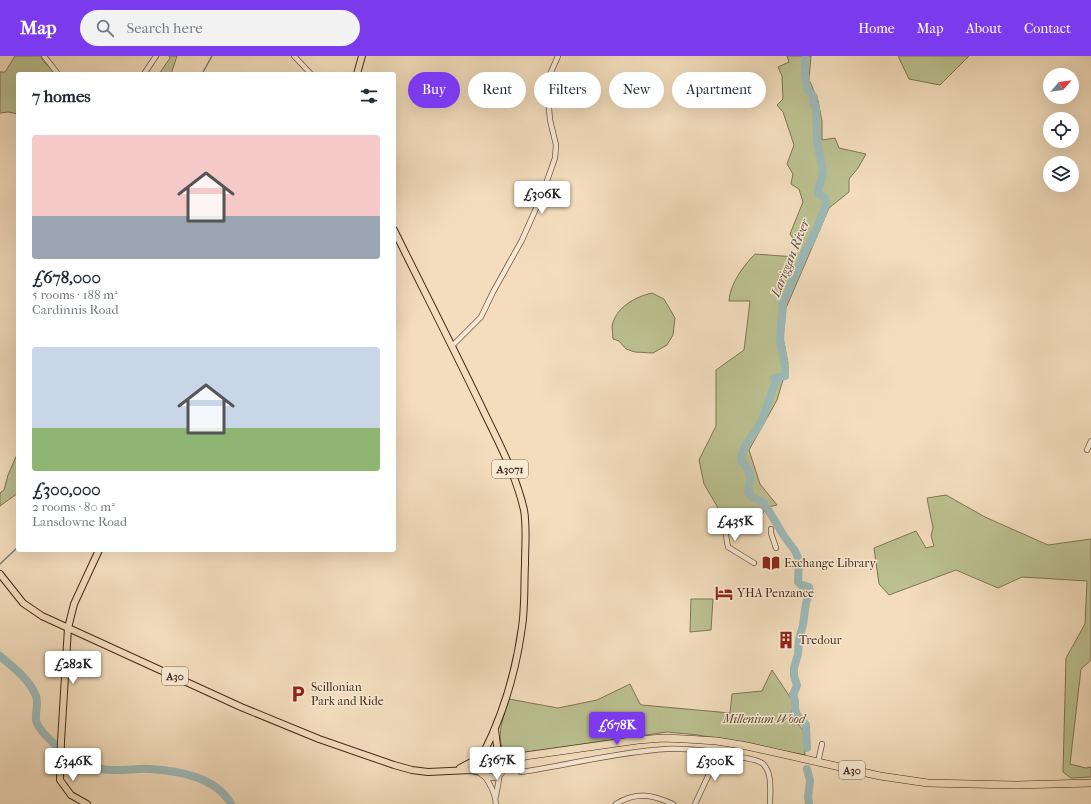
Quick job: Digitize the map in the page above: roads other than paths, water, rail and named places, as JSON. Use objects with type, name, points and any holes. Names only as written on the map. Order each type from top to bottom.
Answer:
[{"type":"highway","name":"A30","points":[[499,754],[526,756],[638,740],[663,738],[716,741],[747,746],[880,776],[928,783],[1015,785],[1091,783]]},
{"type":"highway","points":[[490,751],[499,754],[504,760],[502,771],[493,777],[482,773],[478,765],[482,756],[490,751]]},
{"type":"highway","name":"A30","points":[[502,771],[526,756]]},
{"type":"main road","points":[[358,72],[362,56]]},
{"type":"main road","name":"A3071","points":[[396,234],[501,449],[520,494],[524,512],[526,533],[522,627],[514,666],[495,728],[482,756]]},
{"type":"main road","points":[[87,804],[71,795],[60,780],[61,741],[68,628],[74,604],[98,552]]},
{"type":"main road","name":"A30","points":[[0,574],[23,603],[42,616],[241,707],[319,739],[412,770],[428,772],[470,770],[482,773]]},
{"type":"main road","name":"A3071","points":[[495,728],[499,754]]},
{"type":"main road","name":"A30","points":[[457,770],[482,756]]},
{"type":"street","points":[[44,56],[56,72]]},
{"type":"street","points":[[145,72],[156,56]]},
{"type":"street","points":[[294,56],[309,72]]},
{"type":"street","points":[[452,346],[481,318],[493,292],[522,240],[555,158],[556,145],[550,120],[547,85],[558,56]]},
{"type":"street","points":[[1087,450],[1091,441]]},
{"type":"street","points":[[720,523],[725,530],[728,547],[754,563]]},
{"type":"street","points":[[771,529],[776,548]]},
{"type":"street","points":[[818,762],[822,744]]},
{"type":"street","points":[[521,772],[632,752],[667,749],[690,749],[715,752],[761,763],[767,769],[770,779],[770,804]]},
{"type":"street","points":[[695,804],[709,774],[715,752]]},
{"type":"street","points":[[495,797],[502,771]]},
{"type":"street","points":[[482,773],[489,783],[495,797],[496,804]]},
{"type":"street","points":[[616,804],[624,799],[636,796],[650,796],[673,804]]},
{"type":"waterway","points":[[203,72],[212,56]]},
{"type":"waterway","name":"Lariggan River","points":[[794,693],[797,685],[794,676],[794,668],[798,654],[799,639],[803,625],[806,603],[810,592],[809,587],[801,585],[798,582],[799,560],[795,551],[764,503],[752,497],[748,492],[750,475],[748,468],[741,461],[743,450],[762,420],[776,382],[774,378],[785,376],[785,367],[780,339],[783,303],[826,204],[825,198],[818,193],[823,170],[817,142],[816,106],[813,104],[814,97],[807,89],[805,56]]},
{"type":"waterway","points":[[0,564],[16,549]]},
{"type":"waterway","points":[[0,656],[21,674],[33,690],[37,702],[36,720],[42,732],[63,751],[77,760],[82,763],[108,770],[151,769],[196,777],[216,787],[231,804]]},
{"type":"waterway","name":"Lariggan River","points":[[793,694],[797,715],[806,725],[807,748]]},
{"type":"waterway","name":"Lariggan River","points":[[807,769],[810,781],[808,797],[809,804]]},
{"type":"place","name":"Exchange Library","points":[[771,563]]},
{"type":"place","name":"YHA Penzance","points":[[724,593]]},
{"type":"place","name":"Tredour","points":[[786,640]]},
{"type":"place","name":"Scillonian Park and Ride","points":[[298,694]]},
{"type":"park label","name":"Millenium Wood","points":[[764,719]]}]
